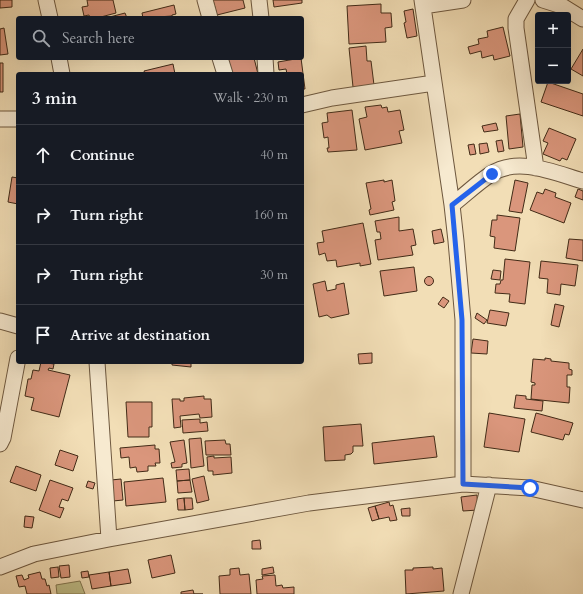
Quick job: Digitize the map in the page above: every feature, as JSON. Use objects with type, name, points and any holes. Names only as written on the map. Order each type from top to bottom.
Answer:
[{"type":"street","points":[[46,0],[50,16]]},
{"type":"street","points":[[205,0],[209,16]]},
{"type":"street","points":[[259,0],[261,16]]},
{"type":"street","points":[[463,0],[423,3],[452,205],[462,320],[463,484]]},
{"type":"street","points":[[527,0],[516,19],[516,28],[536,168]]},
{"type":"street","points":[[543,0],[562,3],[583,19]]},
{"type":"street","points":[[59,60],[62,72]]},
{"type":"street","points":[[221,60],[224,72]]},
{"type":"street","points":[[265,60],[266,72]]},
{"type":"street","points":[[304,105],[332,98],[434,83]]},
{"type":"street","points":[[0,119],[16,119]]},
{"type":"street","points":[[452,205],[492,174],[514,166],[536,168],[583,181]]},
{"type":"street","points":[[0,321],[16,325]]},
{"type":"street","points":[[0,444],[3,438],[17,364]]},
{"type":"street","points":[[97,364],[109,539]]},
{"type":"street","points":[[0,567],[34,554],[309,503],[463,484],[530,488],[583,500]]},
{"type":"street","points":[[461,594],[489,485]]},
{"type":"green space","points":[[80,581],[85,594],[57,594],[56,585]]},
{"type":"building","points":[[0,0],[12,0],[12,7],[0,8]]},
{"type":"building","points":[[87,0],[113,0],[116,13],[105,16],[84,16],[82,7],[88,6]]},
{"type":"building","points":[[213,0],[243,0],[245,8],[217,15]]},
{"type":"building","points":[[273,0],[302,0],[302,3],[274,7]]},
{"type":"building","points":[[381,4],[381,13],[391,13],[392,27],[385,28],[386,42],[349,44],[347,6]]},
{"type":"building","points":[[174,5],[176,14],[172,16],[143,16],[142,13]]},
{"type":"building","points":[[413,9],[417,36],[407,38],[404,23],[406,22],[404,11]]},
{"type":"building","points":[[125,13],[126,16],[114,16]]},
{"type":"building","points":[[503,27],[510,56],[494,60],[493,55],[482,58],[481,51],[470,54],[468,47],[479,44],[478,39],[488,37],[487,31]]},
{"type":"building","points":[[4,28],[8,54],[0,55],[0,29]]},
{"type":"building","points":[[366,46],[367,61],[371,61],[374,85],[353,87],[349,48]]},
{"type":"building","points":[[583,49],[583,76],[571,69]]},
{"type":"building","points":[[228,60],[254,60],[258,72],[230,72]]},
{"type":"building","points":[[301,60],[303,72],[287,72],[286,69],[279,70],[278,62]]},
{"type":"building","points":[[0,63],[3,63],[3,92],[0,92]]},
{"type":"building","points":[[173,64],[175,72],[144,72]]},
{"type":"building","points":[[547,84],[554,84],[583,94],[583,116],[541,102]]},
{"type":"building","points":[[381,105],[382,108],[387,107],[388,112],[400,110],[404,130],[399,131],[402,143],[365,150],[359,119],[367,117],[365,107]]},
{"type":"building","points":[[352,110],[357,150],[328,152],[328,137],[324,138],[322,123],[328,122],[327,113]]},
{"type":"building","points":[[520,114],[523,147],[509,149],[506,116]]},
{"type":"building","points":[[496,123],[498,130],[484,132],[482,126]]},
{"type":"building","points":[[549,128],[576,139],[567,160],[562,158],[560,161],[543,154],[548,143],[543,141]]},
{"type":"building","points":[[502,140],[504,151],[498,152],[496,141]]},
{"type":"building","points":[[487,143],[489,152],[480,154],[479,144]]},
{"type":"building","points":[[474,144],[476,154],[470,155],[468,145]]},
{"type":"building","points":[[12,177],[16,178],[16,204],[8,202]]},
{"type":"building","points":[[384,180],[384,182],[392,180],[395,201],[392,202],[394,210],[370,215],[369,210],[371,209],[366,183]]},
{"type":"building","points":[[515,180],[528,183],[522,213],[509,211]]},
{"type":"building","points":[[545,189],[556,193],[555,197],[571,203],[564,223],[530,210],[537,192],[543,194]]},
{"type":"building","points":[[578,189],[583,191],[583,200],[575,197]]},
{"type":"building","points":[[497,215],[520,218],[515,251],[494,248],[495,237],[490,236],[492,220],[497,220]]},
{"type":"building","points":[[399,217],[399,231],[413,229],[416,245],[411,246],[413,255],[378,260],[375,240],[381,239],[380,232],[377,232],[375,221]]},
{"type":"building","points":[[363,223],[371,264],[360,266],[360,263],[337,267],[336,260],[327,261],[325,253],[319,255],[317,243],[324,242],[322,231]]},
{"type":"building","points":[[441,229],[444,242],[434,244],[432,231]]},
{"type":"building","points":[[569,239],[583,240],[583,261],[566,258]]},
{"type":"building","points":[[505,259],[530,262],[525,304],[509,302],[510,294],[495,293],[496,284],[500,284],[501,280],[503,280]]},
{"type":"building","points":[[541,261],[578,265],[575,286],[561,284],[560,295],[547,293],[548,279],[539,278]]},
{"type":"building","points":[[414,267],[417,291],[384,296],[380,271]]},
{"type":"building","points":[[493,270],[501,271],[500,280],[491,279]]},
{"type":"building","points":[[427,277],[431,277],[433,281],[431,285],[427,285],[425,283],[425,279]]},
{"type":"building","points":[[325,281],[327,291],[336,289],[336,285],[344,283],[349,314],[331,318],[327,315],[319,317],[313,284]]},
{"type":"building","points":[[443,297],[449,301],[444,308],[438,304]]},
{"type":"building","points":[[555,304],[564,306],[559,327],[551,325]]},
{"type":"building","points":[[490,310],[509,313],[506,326],[487,323]]},
{"type":"building","points":[[477,313],[487,320],[484,324],[475,318]]},
{"type":"building","points":[[473,339],[488,341],[487,354],[471,353]]},
{"type":"building","points":[[372,353],[372,363],[359,364],[358,354]]},
{"type":"building","points":[[545,358],[551,359],[551,361],[569,363],[569,369],[572,370],[572,375],[567,375],[567,387],[570,387],[569,403],[531,399],[532,385],[535,385],[535,383],[531,382],[533,359],[545,360]]},
{"type":"building","points":[[41,364],[54,364],[53,369],[49,368],[48,370],[70,375],[59,417],[31,410],[34,398],[25,396],[28,379],[31,379],[33,370],[39,371]]},
{"type":"building","points":[[191,364],[191,367],[172,365]]},
{"type":"building","points":[[516,395],[526,396],[526,399],[543,401],[542,411],[514,408]]},
{"type":"building","points":[[204,396],[204,399],[211,399],[212,417],[200,418],[199,414],[180,416],[181,427],[174,428],[172,399],[180,399],[180,401],[184,401],[184,398]]},
{"type":"building","points":[[126,402],[152,402],[152,427],[149,427],[149,437],[128,437]]},
{"type":"building","points":[[489,413],[525,419],[519,452],[484,447]]},
{"type":"building","points":[[536,413],[573,423],[569,435],[565,434],[563,440],[531,432]]},
{"type":"building","points":[[200,419],[200,423],[207,422],[208,431],[183,433],[182,420]]},
{"type":"building","points":[[361,424],[363,446],[353,446],[353,452],[345,455],[345,460],[325,461],[323,427]]},
{"type":"building","points":[[434,436],[437,457],[374,464],[372,443]]},
{"type":"building","points":[[201,438],[204,466],[191,468],[189,439]]},
{"type":"building","points":[[184,440],[187,463],[182,464],[182,467],[172,468],[171,463],[175,462],[170,442]]},
{"type":"building","points":[[225,440],[226,444],[230,444],[231,455],[206,455],[205,441]]},
{"type":"building","points":[[155,445],[155,449],[159,449],[160,463],[155,463],[156,466],[148,466],[148,471],[137,472],[136,467],[130,468],[129,457],[121,458],[120,448]]},
{"type":"building","points":[[60,450],[78,456],[73,471],[55,465]]},
{"type":"building","points":[[214,456],[214,458],[231,457],[232,473],[213,475],[213,471],[208,471],[207,457]]},
{"type":"building","points":[[16,466],[41,475],[36,491],[10,482]]},
{"type":"building","points":[[189,469],[190,480],[177,481],[176,470]]},
{"type":"building","points":[[204,476],[209,500],[197,503],[192,479]]},
{"type":"building","points":[[163,478],[166,502],[126,506],[124,482]]},
{"type":"building","points":[[121,479],[123,500],[113,501],[111,480]]},
{"type":"building","points":[[50,480],[73,488],[68,501],[62,499],[59,507],[64,508],[60,518],[39,510]]},
{"type":"building","points":[[190,480],[192,492],[178,493],[177,481]]},
{"type":"building","points":[[88,481],[95,483],[93,489],[86,487]]},
{"type":"building","points":[[477,495],[478,510],[463,511],[461,497]]},
{"type":"building","points":[[184,498],[192,498],[193,509],[185,510]]},
{"type":"building","points":[[184,498],[185,510],[178,510],[177,499]]},
{"type":"building","points":[[389,502],[390,506],[393,505],[397,520],[390,521],[389,517],[379,519],[375,506]]},
{"type":"building","points":[[375,506],[379,519],[372,521],[368,508]]},
{"type":"building","points":[[410,508],[410,516],[402,516],[401,509]]},
{"type":"building","points":[[25,516],[34,517],[32,528],[24,527]]},
{"type":"building","points":[[260,540],[261,549],[252,549],[252,541]]},
{"type":"building","points":[[171,555],[175,573],[152,578],[148,560]]},
{"type":"building","points":[[69,565],[70,577],[61,578],[59,566]]},
{"type":"building","points":[[58,567],[59,577],[51,578],[50,568]]},
{"type":"building","points":[[273,567],[274,573],[262,575],[262,569]]},
{"type":"building","points":[[433,567],[433,569],[442,568],[444,591],[406,594],[405,570]]},
{"type":"building","points":[[239,568],[240,575],[249,574],[251,594],[220,594],[219,576],[230,575],[230,569]]},
{"type":"building","points":[[128,569],[131,583],[111,586],[109,572]]},
{"type":"building","points":[[88,571],[89,577],[82,578],[81,572]]},
{"type":"building","points":[[40,572],[42,579],[45,579],[47,586],[49,585],[51,594],[27,594],[25,586],[19,587],[16,576],[22,575],[24,580],[29,578],[28,575]]},
{"type":"building","points":[[109,572],[111,586],[92,589],[89,575]]},
{"type":"building","points":[[275,575],[276,586],[282,585],[283,588],[294,587],[294,594],[257,594],[256,580],[263,579],[262,576]]},
{"type":"building","points":[[193,590],[194,594],[181,594],[181,592]]},
{"type":"route","points":[[492,174],[452,205],[462,320],[464,372],[463,484],[530,488]]}]
